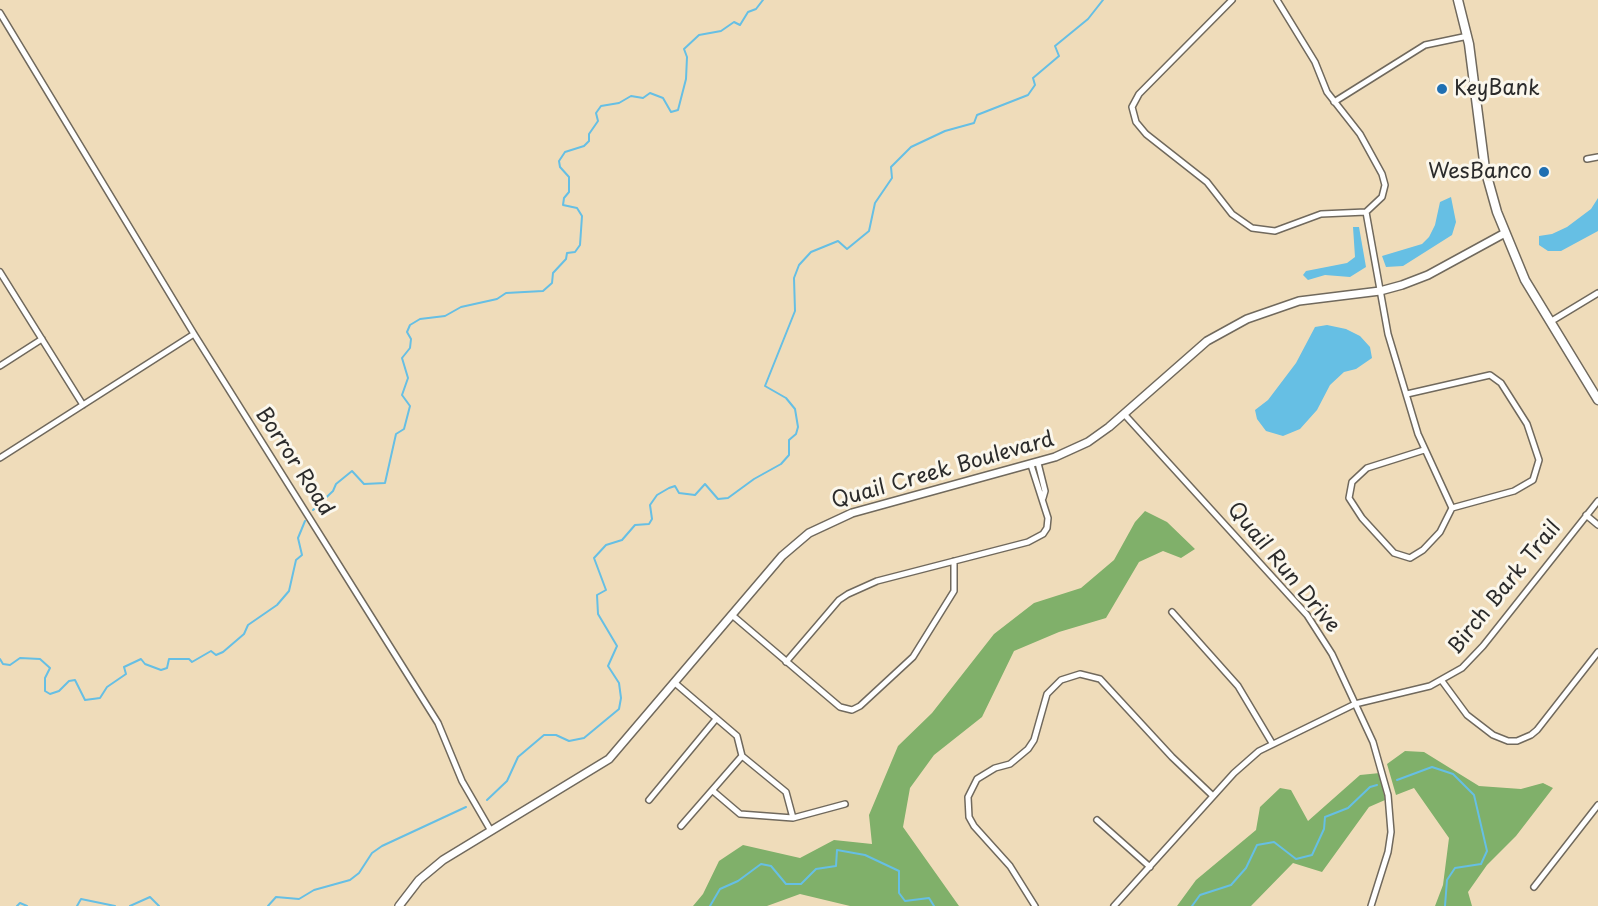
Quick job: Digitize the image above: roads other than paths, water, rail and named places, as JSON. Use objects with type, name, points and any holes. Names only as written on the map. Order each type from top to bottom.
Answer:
[{"type":"main road","points":[[1458,0],[1468,36],[1485,169],[1504,233],[1524,280],[1598,400]]},
{"type":"street","points":[[1232,0],[1139,94],[1132,107],[1136,122],[1146,134],[1215,188],[1239,220],[1258,231],[1281,229],[1321,213],[1366,212],[1379,202],[1384,180],[1360,134],[1334,102],[1315,62],[1277,0]]},
{"type":"street","name":"Borror Road","points":[[0,13],[194,334],[438,723],[462,781],[491,831]]},
{"type":"street","points":[[1334,102],[1425,45],[1468,36]]},
{"type":"street","points":[[1587,159],[1598,157]]},
{"type":"street","points":[[1366,212],[1388,334],[1424,450],[1452,508]]},
{"type":"street","name":"Quail Creek Boulevard","points":[[491,831],[609,759],[782,556],[809,533],[830,521],[1035,464],[1088,442],[1124,414],[1207,341],[1247,319],[1299,301],[1380,291],[1428,275],[1504,233]]},
{"type":"street","points":[[0,272],[83,405]]},
{"type":"street","points":[[1550,322],[1598,293]]},
{"type":"street","points":[[0,458],[194,334]]},
{"type":"street","points":[[0,366],[42,339]]},
{"type":"street","points":[[1407,394],[1490,375],[1501,382],[1527,424],[1539,460],[1533,480],[1514,491],[1452,508],[1440,532],[1423,550],[1410,558],[1394,553],[1362,518],[1349,498],[1352,482],[1367,468],[1424,450]]},
{"type":"street","name":"Quail Run Drive","points":[[1124,414],[1306,615],[1332,654],[1380,761],[1390,813],[1388,852],[1371,906]]},
{"type":"street","points":[[786,662],[839,600],[848,594],[877,581],[1038,539],[1048,524],[1043,498],[1038,492],[1035,464]]},
{"type":"street","name":"Birch Bark Trail","points":[[1114,906],[1246,762],[1272,743],[1355,704],[1442,681],[1462,668],[1483,646],[1598,501]]},
{"type":"street","points":[[1586,515],[1598,525]]},
{"type":"street","points":[[732,615],[840,707],[852,710],[860,706],[913,657],[954,591],[954,561]]},
{"type":"street","points":[[1172,612],[1238,686],[1272,743]]},
{"type":"street","points":[[1442,681],[1467,715],[1493,735],[1508,741],[1517,741],[1537,730],[1598,652]]},
{"type":"street","points":[[1035,906],[1010,866],[974,826],[969,817],[968,797],[977,779],[995,768],[1010,764],[1028,749],[1034,740],[1047,694],[1061,680],[1080,674],[1100,680],[1172,757],[1214,796]]},
{"type":"street","points":[[675,683],[737,736],[742,756],[786,792],[793,818]]},
{"type":"street","points":[[649,800],[716,719]]},
{"type":"street","points":[[681,826],[742,756]]},
{"type":"street","points":[[713,790],[740,814],[793,818],[845,804]]},
{"type":"street","points":[[1534,887],[1598,805]]},
{"type":"street","points":[[1097,820],[1149,867]]},
{"type":"street","points":[[399,906],[432,868],[491,831]]},
{"type":"water","points":[[1451,197],[1456,222],[1452,235],[1403,266],[1386,267],[1382,256],[1422,244],[1429,237],[1435,225],[1440,202]]},
{"type":"water","points":[[1598,198],[1598,231],[1561,251],[1548,251],[1539,245],[1539,236],[1552,234],[1567,227],[1591,209]]},
{"type":"water","points":[[1353,227],[1359,227],[1366,267],[1350,277],[1325,275],[1308,280],[1303,275],[1306,271],[1347,263],[1355,257]]},
{"type":"water","points":[[1327,325],[1346,329],[1360,336],[1370,347],[1372,358],[1356,369],[1344,372],[1330,385],[1317,410],[1300,429],[1283,436],[1266,431],[1257,419],[1255,410],[1268,400],[1296,363],[1315,327]]},
{"type":"waterway","points":[[313,510],[333,491],[336,484],[352,471],[364,484],[385,483],[396,434],[404,429],[410,406],[402,395],[408,378],[402,358],[410,348],[411,339],[407,332],[410,325],[420,319],[445,316],[461,307],[497,299],[506,293],[543,291],[552,283],[553,273],[566,259],[567,253],[575,252],[580,245],[582,216],[577,208],[563,205],[564,198],[569,192],[569,177],[560,167],[559,161],[565,152],[584,146],[589,141],[589,134],[598,121],[596,113],[601,106],[619,103],[631,96],[643,98],[650,93],[663,98],[671,112],[678,110],[686,79],[687,57],[684,49],[699,35],[721,31],[734,22],[740,25],[748,12],[756,9],[763,0]]},
{"type":"waterway","points":[[487,800],[507,781],[518,757],[544,735],[556,735],[569,741],[584,738],[619,709],[621,698],[619,683],[608,666],[617,646],[598,614],[597,595],[606,590],[594,558],[606,545],[622,540],[635,525],[649,524],[652,519],[650,505],[657,495],[669,488],[675,486],[679,493],[695,495],[705,484],[718,499],[728,498],[754,479],[781,464],[789,455],[789,440],[796,434],[798,427],[795,409],[786,398],[765,386],[795,311],[794,278],[799,265],[811,252],[838,241],[847,249],[869,231],[875,203],[892,178],[891,167],[911,147],[945,131],[974,123],[977,115],[1028,95],[1035,85],[1033,78],[1059,56],[1055,46],[1088,19],[1103,0]]},
{"type":"waterway","points":[[0,659],[3,664],[10,665],[20,658],[40,659],[50,668],[45,678],[45,691],[50,694],[59,691],[69,681],[75,680],[85,700],[100,698],[107,687],[126,674],[124,667],[141,659],[145,664],[161,670],[167,668],[169,659],[189,659],[192,662],[211,651],[216,655],[223,652],[244,634],[248,625],[277,605],[289,591],[296,560],[302,555],[298,538],[305,521]]},
{"type":"waterway","points":[[1397,780],[1432,767],[1453,774],[1474,795],[1487,851],[1481,864],[1455,868],[1447,880],[1445,906]]},
{"type":"waterway","points":[[1192,906],[1200,895],[1231,885],[1246,868],[1257,845],[1274,842],[1296,859],[1312,855],[1324,829],[1325,817],[1348,808],[1370,787],[1377,785]]},
{"type":"waterway","points":[[268,906],[276,897],[299,899],[314,890],[350,880],[359,873],[372,853],[382,846],[466,807]]},
{"type":"waterway","points":[[710,906],[720,889],[738,881],[761,864],[771,866],[786,884],[801,884],[816,869],[836,866],[837,850],[865,855],[899,871],[899,893],[905,901],[929,898],[934,906]]},
{"type":"waterway","points":[[130,906],[150,897],[159,906]]},
{"type":"waterway","points":[[77,906],[81,899],[115,906]]},
{"type":"waterway","points":[[17,906],[20,903],[27,906]]},
{"type":"place","name":"KeyBank","points":[[1442,89]]},
{"type":"place","name":"WesBanco","points":[[1544,172]]}]
